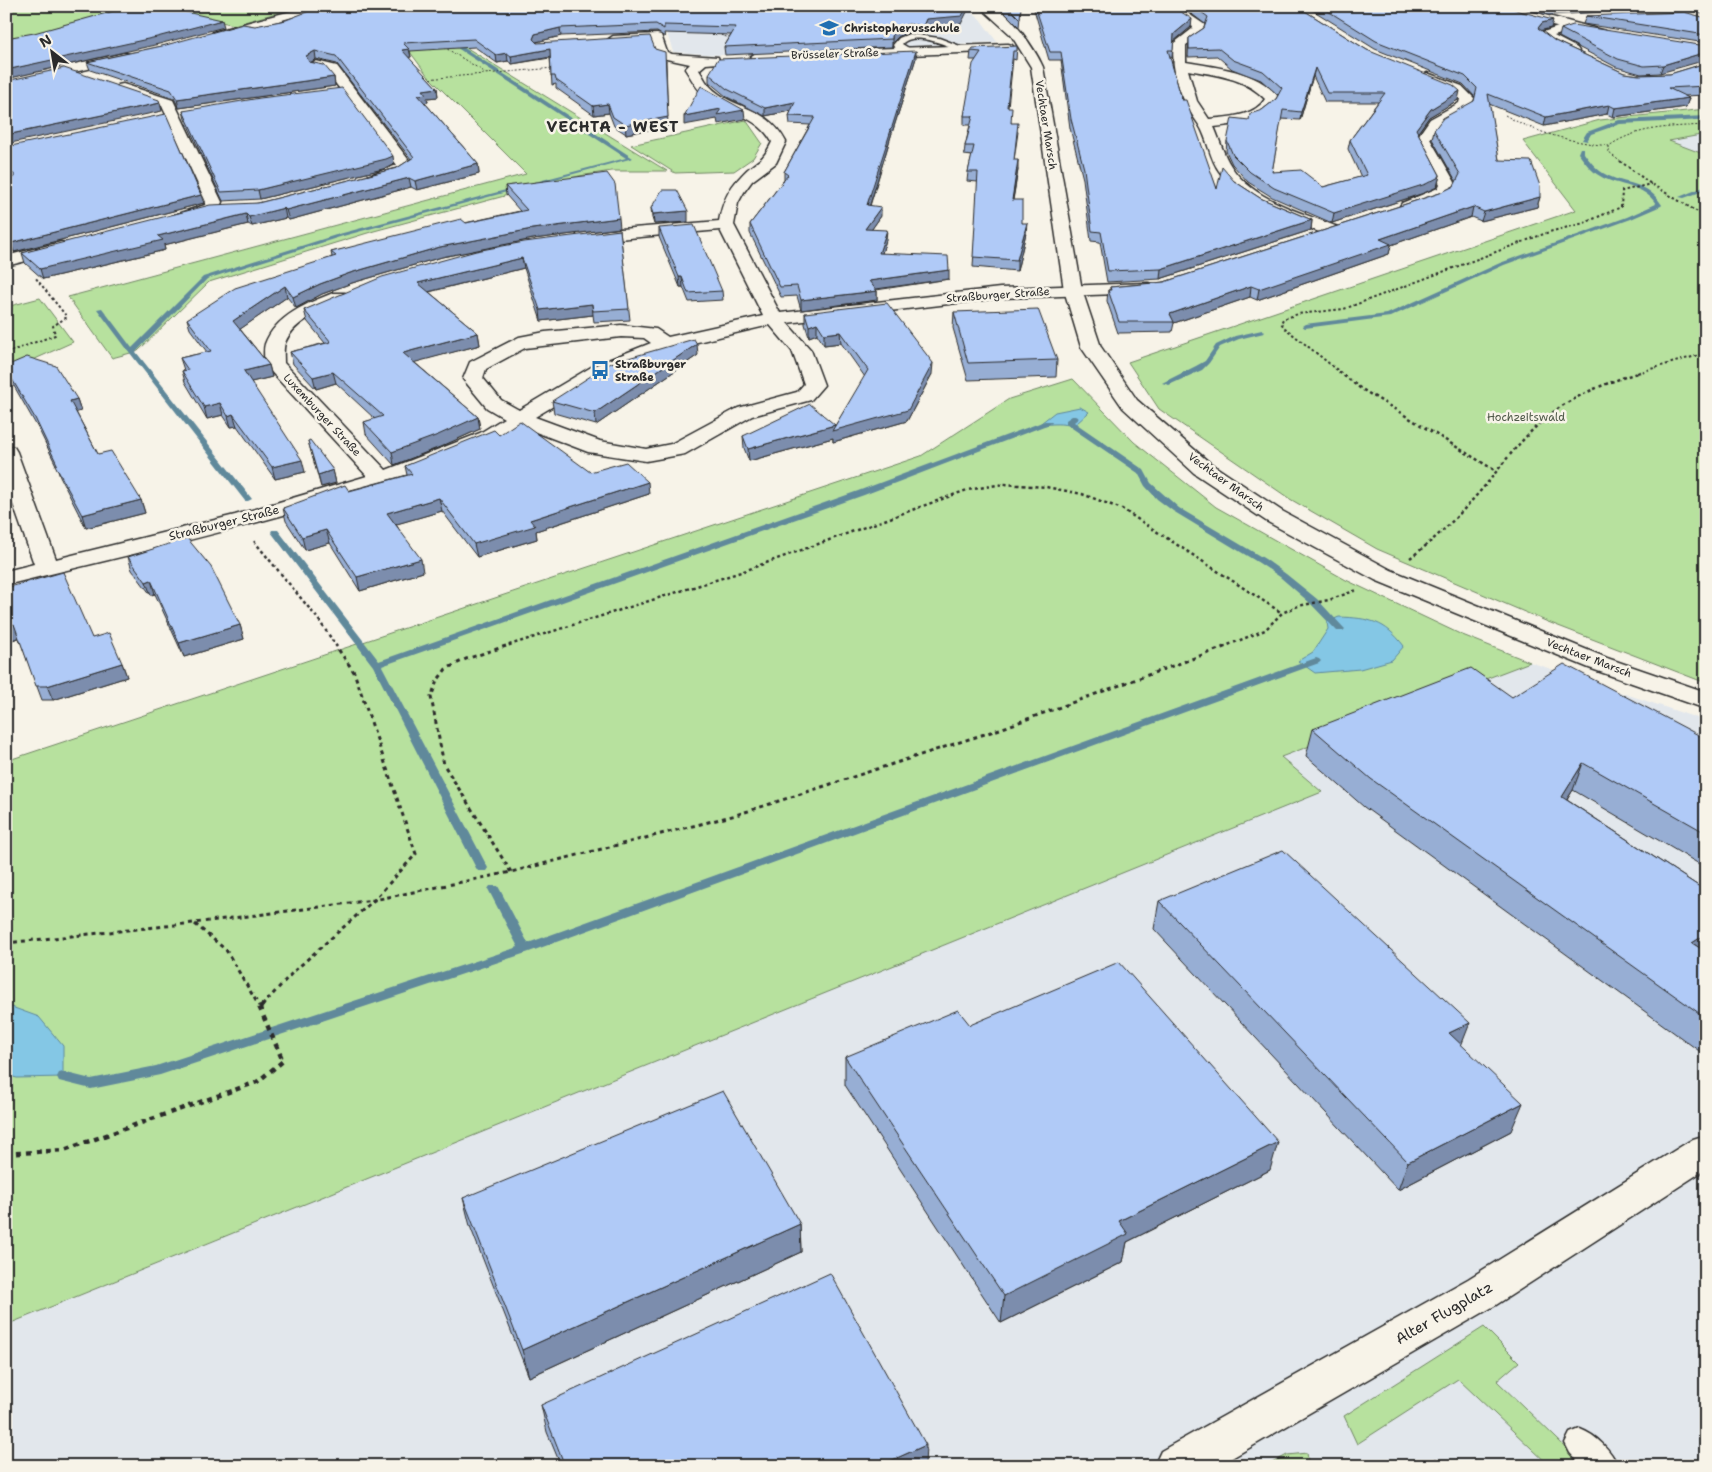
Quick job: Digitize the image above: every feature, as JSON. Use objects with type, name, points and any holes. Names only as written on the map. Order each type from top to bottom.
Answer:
[{"type":"street","points":[[205,38],[324,6]]},
{"type":"street","name":"Vechtaer Marsch","points":[[985,6],[1016,32],[1029,48],[1036,67],[1073,290],[1091,347],[1130,404],[1202,468],[1274,516],[1383,575],[1598,663],[1706,701]]},
{"type":"street","points":[[1168,6],[1199,25],[1198,31],[1180,43],[1178,52],[1189,94],[1198,116],[1205,124],[1213,147],[1230,176],[1251,194],[1332,231]]},
{"type":"street","points":[[1497,6],[1548,22],[1619,37]]},
{"type":"street","points":[[1548,22],[1592,18]]},
{"type":"street","points":[[1570,27],[1544,36],[1587,58]]},
{"type":"street","name":"Brüsseler Straße","points":[[600,40],[657,38],[660,54],[671,58],[702,61],[735,58],[1029,48]]},
{"type":"street","points":[[6,83],[132,55]]},
{"type":"street","points":[[665,344],[649,333],[621,331],[545,338],[519,343],[477,366],[473,379],[494,404],[520,419],[596,446],[646,455],[677,449],[745,412],[804,396],[814,385],[801,350],[774,319],[726,225],[730,203],[736,191],[747,178],[771,160],[779,142],[776,133],[764,122],[703,86],[692,69],[702,61]]},
{"type":"street","points":[[316,65],[332,69],[340,91],[406,166],[393,174],[355,183]]},
{"type":"street","points":[[1181,65],[1245,78],[1259,84],[1272,98],[1270,105],[1258,113],[1205,124]]},
{"type":"street","points":[[69,70],[168,103],[181,114],[214,202],[212,208]]},
{"type":"street","points":[[1395,210],[1431,198],[1445,191],[1448,184],[1423,139],[1428,126],[1439,118],[1466,105],[1467,98],[1457,89],[1414,72]]},
{"type":"street","points":[[155,119],[181,114]]},
{"type":"street","points":[[162,222],[212,208],[229,209]]},
{"type":"street","points":[[565,240],[726,225]]},
{"type":"street","points":[[1313,237],[1350,225]]},
{"type":"street","points":[[6,261],[77,244]]},
{"type":"street","name":"Straßburger Straße","points":[[6,578],[242,520],[382,479],[453,452],[520,419],[600,370],[665,344],[774,319],[1000,292],[1137,290],[1162,286]]},
{"type":"street","name":"Luxemburger Straße","points":[[359,289],[314,307],[288,326],[274,344],[274,364],[382,479]]},
{"type":"street","points":[[6,452],[46,567]]},
{"type":"street","name":"Alter Flugplatz","points":[[1176,1466],[1482,1292],[1706,1150]]},
{"type":"lane","points":[[1580,1443],[1604,1466]]},
{"type":"path","points":[[713,33],[738,40]]},
{"type":"path","points":[[439,44],[486,73]]},
{"type":"path","points":[[420,80],[491,72],[563,68]]},
{"type":"path","points":[[1505,116],[1559,137],[1581,143],[1609,146],[1618,138],[1634,132],[1663,127],[1706,125]]},
{"type":"path","points":[[1609,146],[1609,153],[1651,184],[1706,217]]},
{"type":"path","points":[[1496,471],[1360,388],[1281,323],[1283,319],[1298,314],[1344,309],[1549,232],[1584,223],[1621,207],[1622,191],[1651,184]]},
{"type":"path","points":[[6,353],[55,335],[53,326],[67,317],[52,299]]},
{"type":"path","points":[[6,943],[194,923],[374,900],[511,872],[736,815],[891,766],[1230,645],[1265,630],[1282,613],[1298,606],[1329,600],[1357,590],[1419,552],[1447,527],[1535,428],[1566,405],[1600,388],[1659,364],[1706,353]]},
{"type":"path","points":[[511,872],[444,765],[431,697],[437,681],[446,669],[466,659],[741,572],[967,490],[1004,484],[1046,487],[1082,494],[1122,509],[1282,613]]},
{"type":"path","points":[[242,520],[256,546],[318,618],[354,672],[416,854],[374,900],[292,973],[260,1008]]},
{"type":"path","points":[[6,1154],[64,1150],[82,1144],[257,1082],[283,1061],[260,1008],[226,950],[194,923]]},
{"type":"shaded area","name":"Christopherusschule","points":[[742,6],[963,6],[980,19],[997,42],[720,55],[673,52],[667,33]]},
{"type":"shaded area","points":[[1706,134],[1706,155],[1668,141]]},
{"type":"shaded area","points":[[1530,662],[1706,721],[1706,1466],[6,1466],[6,1325],[1321,792],[1281,757]]},
{"type":"green space","points":[[6,6],[156,6],[6,44]]},
{"type":"green space","points":[[156,6],[301,6],[234,25]]},
{"type":"green space","points":[[319,31],[454,40],[667,171],[612,171],[579,176],[374,231],[209,282],[138,351],[112,358],[68,297],[526,174],[428,76],[410,52]]},
{"type":"green space","name":"Hochzeitswald","points":[[1706,109],[1706,134],[1669,141],[1706,155],[1706,683],[1548,622],[1377,549],[1290,499],[1159,409],[1128,362],[1576,210],[1523,141],[1600,120]]},
{"type":"green space","points":[[746,120],[762,143],[753,158],[734,171],[675,173],[631,145]]},
{"type":"green space","points":[[40,298],[73,342],[6,372],[6,307]]},
{"type":"green space","points":[[1073,379],[1134,442],[1216,507],[1346,580],[1460,634],[1530,662],[1281,757],[1322,792],[6,1325],[6,761],[921,456],[1009,399]]},
{"type":"green space","points":[[1484,1327],[1519,1362],[1497,1381],[1585,1466],[1550,1466],[1458,1379],[1357,1444],[1344,1416]]},
{"type":"green space","points":[[1307,1453],[1309,1466],[1266,1466],[1287,1455]]},
{"type":"water","points":[[1080,407],[1089,412],[1075,424],[1037,426],[1055,412]]},
{"type":"water","points":[[1339,617],[1359,618],[1376,622],[1390,631],[1404,646],[1392,660],[1360,669],[1315,673],[1298,661],[1313,652],[1328,629],[1327,622]]},
{"type":"water","points":[[6,1005],[39,1017],[63,1046],[63,1077],[17,1078],[6,1075]]},
{"type":"building","points":[[132,6],[159,6],[222,20],[157,37],[6,70],[6,38],[34,33]]},
{"type":"building","points":[[322,6],[967,6],[962,16],[926,19],[923,26],[908,24],[898,29],[892,36],[892,39],[724,47],[736,27],[664,25],[664,29],[656,24],[560,28],[535,34],[533,39],[537,43],[650,36],[655,49],[665,52],[668,117],[625,125],[613,117],[608,104],[593,106],[556,80],[555,76],[551,76],[550,49],[511,56],[507,53],[496,55],[474,39],[403,43],[409,49],[402,50],[437,88],[423,90],[426,94],[418,95],[478,164],[415,181],[409,178],[286,210],[284,208],[249,217],[246,214],[158,236],[163,240],[40,269],[22,253],[210,205],[258,203],[397,168],[414,157],[336,56],[315,51],[306,56],[309,62],[324,65],[334,77],[177,99],[171,90],[87,62],[162,46],[243,24],[255,26],[286,20]]},
{"type":"building","points":[[1007,6],[1021,6],[1020,19]]},
{"type":"building","points":[[1035,6],[1172,6],[1192,19],[1174,34],[1173,50],[1168,50],[1182,100],[1186,100],[1217,189],[1222,167],[1234,181],[1260,198],[1312,220],[1161,269],[1108,271],[1101,232],[1092,231],[1084,169],[1071,119],[1061,52],[1050,52]]},
{"type":"building","points":[[1193,6],[1297,6],[1367,50],[1453,85],[1460,91],[1431,109],[1416,129],[1440,175],[1439,177],[1426,184],[1334,213],[1274,188],[1250,172],[1233,155],[1227,141],[1232,118],[1249,120],[1250,114],[1262,110],[1276,99],[1282,88],[1263,71],[1233,60],[1218,48],[1189,49],[1189,38],[1204,28],[1208,17]],"holes":[[[1315,68],[1327,93],[1385,93],[1350,140],[1367,175],[1323,187],[1301,170],[1272,172],[1283,110],[1301,112]]]},
{"type":"building","points":[[1320,6],[1507,6],[1553,20],[1542,23],[1538,28],[1555,41],[1624,73],[1639,75],[1670,74],[1706,63],[1706,86],[1668,88],[1689,98],[1615,108],[1609,105],[1546,117],[1488,94],[1499,160],[1531,161],[1540,186],[1540,197],[1484,212],[1473,207],[1380,239],[1391,244],[1259,289],[1251,286],[1170,314],[1174,322],[1119,322],[1108,290],[1111,290],[1110,287],[1164,282],[1440,193],[1454,186],[1460,174],[1434,130],[1443,118],[1474,101],[1477,88],[1465,76],[1376,41]]},
{"type":"building","points":[[1545,6],[1578,6],[1550,8]]},
{"type":"building","points":[[1684,12],[1706,18],[1706,35],[1586,16]]},
{"type":"building","points":[[1573,25],[1706,46],[1706,52],[1663,65],[1644,66],[1618,59],[1561,29]]},
{"type":"building","points":[[1017,46],[1017,51],[1013,51],[1007,107],[1012,107],[1011,123],[1018,123],[1014,160],[1018,160],[1012,200],[1022,200],[1022,223],[1027,223],[1017,260],[973,257],[978,172],[968,172],[974,146],[965,146],[973,116],[964,116],[973,64],[981,52],[971,51],[973,48]]},
{"type":"building","points":[[916,51],[892,127],[889,130],[891,130],[867,205],[881,207],[865,229],[887,230],[879,253],[948,256],[949,270],[869,281],[877,291],[801,300],[797,286],[780,287],[750,224],[788,175],[784,172],[815,117],[789,116],[795,102],[765,108],[727,89],[709,74],[718,59]]},
{"type":"building","points":[[64,68],[159,100],[160,103],[6,135],[6,81]]},
{"type":"building","points":[[701,86],[744,110],[717,115],[721,109],[684,116]]},
{"type":"building","points":[[342,88],[393,156],[258,190],[221,192],[183,111],[260,98]]},
{"type":"building","points":[[166,114],[201,195],[11,243],[6,239],[6,218],[8,217],[6,217],[6,180],[14,177],[14,174],[6,170],[6,147]]},
{"type":"building","points":[[607,173],[615,184],[619,218],[532,229],[440,247],[350,273],[320,284],[293,297],[285,286],[233,321],[269,365],[244,371],[302,460],[272,467],[233,414],[228,416],[220,403],[204,407],[182,371],[188,370],[180,358],[211,351],[187,319],[235,288],[336,256],[331,252],[461,219],[466,223],[527,210],[505,186]]},
{"type":"building","points":[[662,190],[677,190],[688,211],[653,214],[651,208]]},
{"type":"building","points":[[694,225],[722,291],[688,293],[682,277],[679,277],[659,228]]},
{"type":"building","points":[[620,230],[629,309],[593,311],[592,304],[540,310],[522,258],[418,283],[478,333],[403,353],[478,417],[438,435],[392,452],[364,422],[383,416],[333,372],[313,377],[290,352],[331,342],[304,310],[382,277],[476,251],[524,242]]},
{"type":"building","points":[[887,303],[933,363],[908,410],[832,431],[868,370],[840,332],[824,334],[817,323],[809,326],[805,313]]},
{"type":"building","points":[[1038,309],[1057,360],[968,363],[954,312]]},
{"type":"building","points":[[694,339],[697,344],[595,413],[552,401],[611,363]]},
{"type":"building","points":[[27,357],[56,366],[77,399],[70,401],[98,454],[111,451],[141,500],[82,515],[55,465],[57,464],[35,418],[6,369],[6,366]]},
{"type":"building","points":[[810,404],[835,425],[748,449],[743,436]]},
{"type":"building","points":[[520,421],[590,472],[626,462],[648,482],[530,520],[535,526],[474,544],[439,498],[387,513],[421,559],[357,577],[326,530],[302,537],[283,508],[345,485],[349,491],[412,474],[405,466],[494,430],[499,435]]},
{"type":"building","points":[[310,440],[333,470],[318,475],[308,441]]},
{"type":"building","points":[[187,538],[211,567],[240,625],[179,643],[151,580],[146,582],[128,557]]},
{"type":"building","points":[[63,572],[92,638],[109,633],[122,663],[47,686],[36,686],[14,624],[6,626],[6,588]]},
{"type":"building","points":[[1564,664],[1706,739],[1706,833],[1583,763],[1562,797],[1706,891],[1706,934],[1692,943],[1706,952],[1706,1018],[1371,779],[1313,729],[1471,668],[1512,697]]},
{"type":"building","points":[[1283,850],[1470,1023],[1449,1033],[1523,1103],[1408,1162],[1159,901]]},
{"type":"building","points":[[1119,962],[1278,1142],[1119,1221],[1128,1234],[1004,1296],[845,1057],[958,1010],[970,1025]]},
{"type":"building","points":[[723,1091],[800,1224],[522,1350],[463,1198]]},
{"type":"building","points":[[830,1273],[926,1445],[879,1466],[565,1466],[541,1405]]},
{"type":"building","points":[[1436,1458],[1444,1466],[1427,1466]]},
{"type":"building","points":[[402,1462],[403,1466],[394,1466]]},
{"type":"waterway","points":[[132,352],[205,278],[341,235],[630,158],[450,41]]},
{"type":"waterway","points":[[1585,140],[1589,133],[1619,122],[1706,118]]},
{"type":"waterway","points":[[1305,326],[1388,316],[1502,264],[1629,218],[1659,205],[1655,198],[1643,189],[1600,174],[1581,153],[1582,149]]},
{"type":"waterway","points":[[1682,197],[1706,188]]},
{"type":"waterway","points":[[100,309],[132,352]]},
{"type":"waterway","points":[[1166,383],[1199,368],[1207,362],[1218,346],[1237,337],[1262,332]]},
{"type":"waterway","points":[[132,352],[248,499]]},
{"type":"waterway","points":[[1075,418],[1069,422],[1141,472],[1148,485],[1176,510],[1262,561],[1283,576],[1304,592],[1340,629]]},
{"type":"waterway","points":[[377,665],[861,493],[1048,423]]},
{"type":"waterway","points":[[275,532],[377,665]]},
{"type":"waterway","points":[[525,949],[1316,661]]},
{"type":"waterway","points":[[377,665],[482,868]]},
{"type":"waterway","points":[[494,889],[525,949]]},
{"type":"waterway","points":[[63,1077],[91,1084],[156,1071],[525,949]]},
{"type":"place","name":"Christopherusschule","points":[[829,28]]},
{"type":"place","name":"Straßburger Straße","points":[[600,370]]},
{"type":"district","name":"VECHTA - WEST","points":[[613,127]]}]
